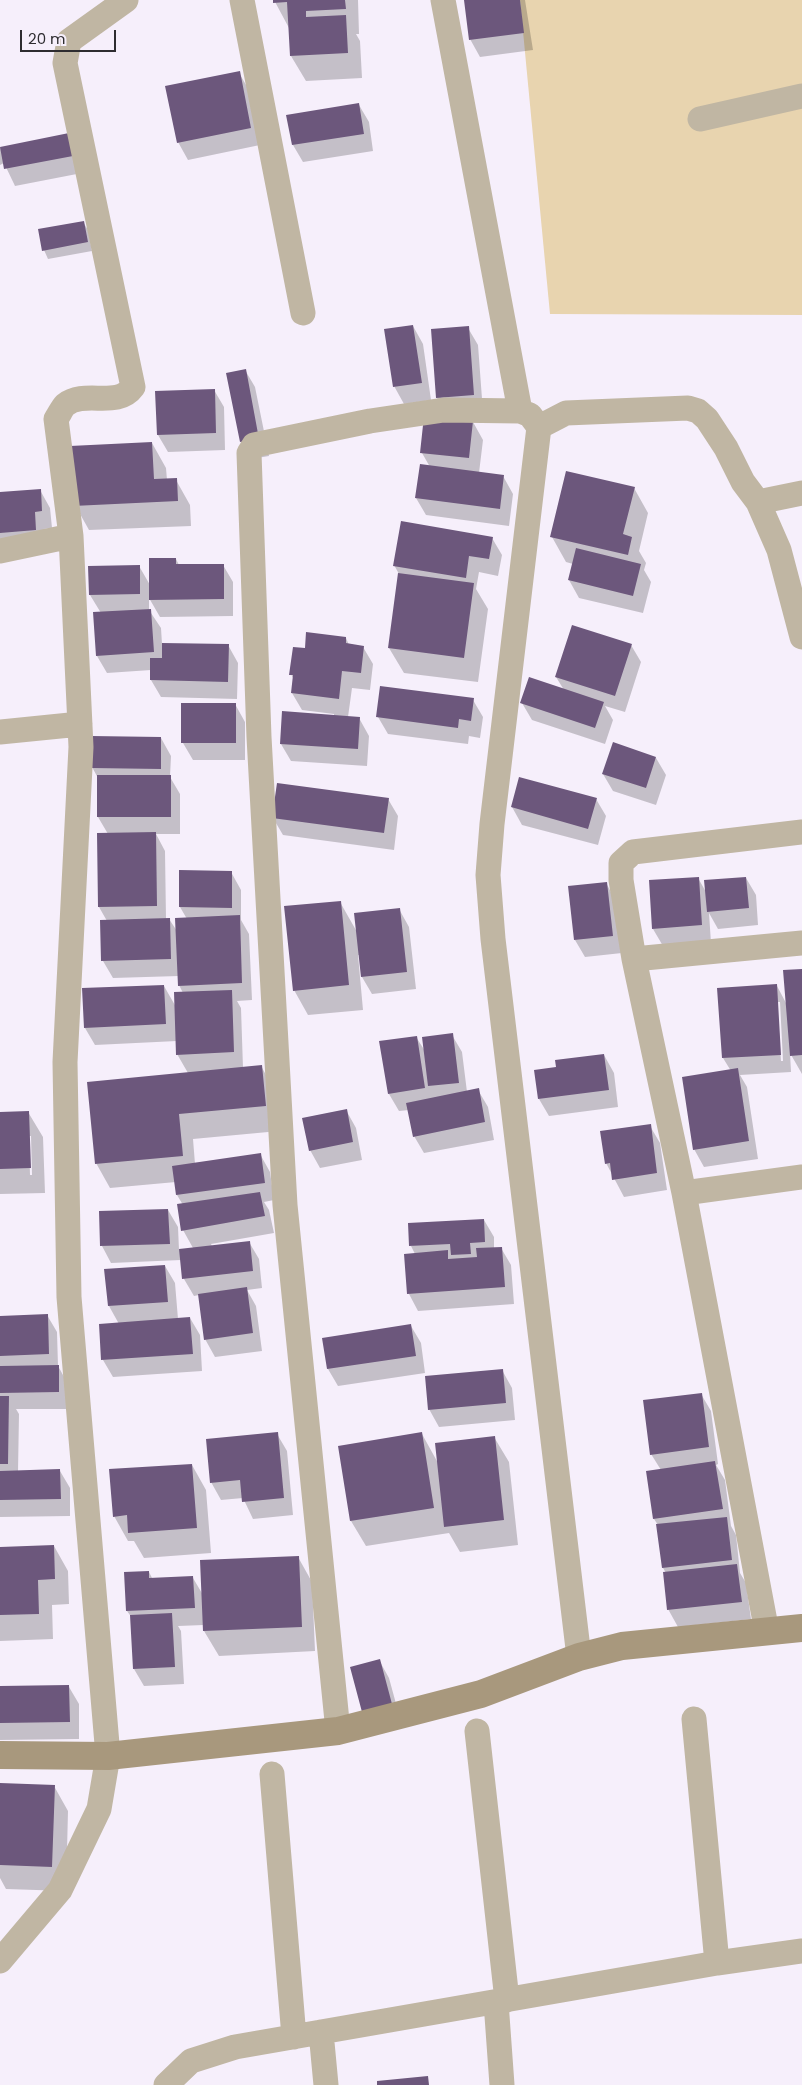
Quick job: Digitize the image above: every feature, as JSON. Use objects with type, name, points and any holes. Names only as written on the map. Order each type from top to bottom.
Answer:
[{"type":"street","points":[[0,1962],[60,1890],[99,1809],[108,1756],[69,1298],[65,1062],[81,747],[71,536],[56,418],[66,405],[79,400],[127,395],[133,387],[65,64],[69,41],[126,0]]},
{"type":"street","points":[[242,0],[303,313]]},
{"type":"street","points":[[443,0],[530,419],[488,875],[494,949],[579,1657]]},
{"type":"street","points":[[700,119],[802,96]]},
{"type":"street","points":[[338,1731],[285,1205],[260,737],[249,454],[254,445],[370,421],[444,410],[530,419],[566,413],[688,408],[698,411],[706,418],[726,448],[743,482],[758,502],[779,550],[802,637]]},
{"type":"street","points":[[758,502],[802,493]]},
{"type":"street","points":[[0,551],[71,536]]},
{"type":"street","points":[[0,732],[80,724]]},
{"type":"street","points":[[767,1632],[684,1193],[634,959],[621,880],[621,862],[633,852],[802,832]]},
{"type":"street","points":[[634,959],[802,944]]},
{"type":"street","points":[[684,1193],[802,1177]]},
{"type":"street","points":[[0,1755],[108,1756],[338,1731],[481,1694],[579,1657],[622,1646],[802,1628]]},
{"type":"street","points":[[694,1719],[717,1963]]},
{"type":"street","points":[[476,1731],[501,2001],[502,2085]]},
{"type":"street","points":[[272,1774],[294,2037]]},
{"type":"street","points":[[166,2085],[191,2061],[235,2047],[717,1963],[802,1950]]},
{"type":"street","points":[[322,2032],[326,2085]]},
{"type":"shaded area","points":[[520,0],[802,0],[802,315],[550,314]]},
{"type":"building","points":[[273,0],[345,0],[346,9],[306,11],[306,17],[346,15],[348,53],[290,56],[287,2],[273,3]]},
{"type":"building","points":[[464,0],[520,0],[524,33],[469,40]]},
{"type":"building","points":[[240,71],[251,128],[177,143],[165,86]]},
{"type":"building","points":[[359,103],[364,134],[292,145],[286,115]]},
{"type":"building","points":[[69,133],[73,156],[4,169],[0,147]]},
{"type":"building","points":[[84,221],[88,242],[42,251],[38,229]]},
{"type":"building","points":[[413,325],[422,383],[393,387],[384,329]]},
{"type":"building","points":[[469,326],[474,395],[436,398],[431,329]]},
{"type":"building","points":[[246,369],[259,439],[240,442],[226,373]]},
{"type":"building","points":[[215,389],[216,433],[157,435],[155,391]]},
{"type":"building","points":[[424,416],[473,421],[469,458],[420,453]]},
{"type":"building","points":[[152,442],[154,479],[177,478],[178,501],[73,506],[70,446]]},
{"type":"building","points":[[420,464],[504,475],[500,509],[415,498]]},
{"type":"building","points":[[566,471],[635,487],[623,534],[632,537],[628,555],[550,537]]},
{"type":"building","points":[[41,489],[42,511],[35,512],[36,530],[0,533],[0,492]]},
{"type":"building","points":[[401,521],[493,537],[489,559],[469,556],[466,578],[393,566]]},
{"type":"building","points":[[576,548],[641,564],[633,596],[568,580]]},
{"type":"building","points":[[149,558],[176,558],[176,564],[224,564],[224,599],[149,600]]},
{"type":"building","points":[[140,565],[140,594],[89,595],[88,566]]},
{"type":"building","points":[[398,573],[474,583],[464,658],[388,648]]},
{"type":"building","points":[[151,609],[154,652],[96,656],[93,612]]},
{"type":"building","points":[[572,625],[632,644],[615,696],[555,677]]},
{"type":"building","points":[[306,632],[346,637],[346,643],[364,646],[361,673],[342,671],[339,699],[291,693],[293,675],[289,675],[293,647],[305,648]]},
{"type":"building","points":[[162,643],[229,644],[228,682],[150,680],[150,658],[162,658]]},
{"type":"building","points":[[529,677],[604,702],[595,728],[520,703]]},
{"type":"building","points":[[380,686],[474,698],[471,721],[459,719],[458,728],[376,717]]},
{"type":"building","points":[[181,703],[236,703],[236,743],[181,743]]},
{"type":"building","points":[[282,711],[360,717],[358,749],[280,744]]},
{"type":"building","points":[[91,736],[161,737],[161,769],[91,768]]},
{"type":"building","points":[[613,742],[656,757],[646,788],[602,774]]},
{"type":"building","points":[[97,775],[171,775],[171,817],[97,817]]},
{"type":"building","points":[[519,777],[597,798],[588,829],[511,807]]},
{"type":"building","points":[[277,783],[389,798],[384,833],[272,818]]},
{"type":"building","points":[[156,832],[157,906],[98,907],[97,833]]},
{"type":"building","points":[[179,870],[232,871],[232,908],[179,907]]},
{"type":"building","points":[[699,877],[702,925],[652,929],[649,880]]},
{"type":"building","points":[[746,877],[749,908],[707,912],[704,880]]},
{"type":"building","points":[[607,882],[613,936],[574,940],[568,886]]},
{"type":"building","points":[[341,901],[349,985],[293,991],[284,906]]},
{"type":"building","points":[[400,908],[407,972],[361,977],[354,913]]},
{"type":"building","points":[[240,915],[242,983],[178,986],[175,918]]},
{"type":"building","points":[[170,918],[171,959],[101,961],[100,920]]},
{"type":"building","points":[[802,969],[802,1055],[790,1056],[783,970]]},
{"type":"building","points":[[777,984],[781,1055],[722,1058],[717,988]]},
{"type":"building","points":[[164,985],[166,1024],[84,1028],[82,988]]},
{"type":"building","points":[[232,990],[234,1052],[176,1055],[174,992]]},
{"type":"building","points":[[453,1033],[459,1083],[428,1086],[422,1037]]},
{"type":"building","points":[[417,1036],[425,1088],[388,1094],[379,1041]]},
{"type":"building","points":[[604,1054],[609,1090],[538,1099],[534,1070],[556,1067],[555,1060]]},
{"type":"building","points":[[262,1065],[266,1106],[179,1114],[183,1156],[95,1164],[87,1082]]},
{"type":"building","points":[[738,1068],[749,1141],[693,1150],[682,1077]]},
{"type":"building","points":[[479,1088],[485,1122],[413,1137],[406,1103]]},
{"type":"building","points":[[347,1109],[353,1142],[309,1151],[302,1118]]},
{"type":"building","points":[[29,1111],[31,1168],[0,1169],[0,1112]]},
{"type":"building","points":[[651,1124],[657,1173],[612,1180],[610,1163],[605,1164],[600,1131]]},
{"type":"building","points":[[261,1153],[265,1183],[176,1195],[172,1166]]},
{"type":"building","points":[[260,1192],[265,1216],[181,1231],[177,1204]]},
{"type":"building","points":[[168,1209],[170,1244],[100,1246],[99,1211]]},
{"type":"building","points":[[484,1219],[485,1242],[470,1243],[471,1254],[451,1255],[450,1244],[409,1246],[408,1223]]},
{"type":"building","points":[[250,1241],[253,1271],[182,1279],[179,1249]]},
{"type":"building","points":[[502,1247],[505,1287],[407,1294],[404,1254],[448,1250],[448,1259],[477,1257],[476,1248]]},
{"type":"building","points":[[165,1265],[168,1302],[108,1306],[104,1269]]},
{"type":"building","points":[[247,1287],[253,1333],[204,1340],[198,1294]]},
{"type":"building","points":[[48,1314],[49,1354],[0,1356],[0,1316]]},
{"type":"building","points":[[190,1317],[193,1354],[101,1360],[99,1324]]},
{"type":"building","points":[[411,1324],[416,1356],[327,1369],[322,1338]]},
{"type":"building","points":[[59,1365],[59,1392],[0,1393],[0,1366]]},
{"type":"building","points":[[503,1369],[506,1403],[428,1410],[425,1376]]},
{"type":"building","points":[[702,1393],[709,1447],[650,1455],[643,1400]]},
{"type":"building","points":[[0,1396],[9,1396],[8,1464],[0,1464]]},
{"type":"building","points":[[278,1432],[284,1498],[242,1502],[240,1480],[210,1483],[206,1439]]},
{"type":"building","points":[[422,1432],[434,1508],[350,1521],[338,1446]]},
{"type":"building","points":[[495,1436],[504,1520],[444,1527],[435,1443]]},
{"type":"building","points":[[715,1461],[723,1509],[653,1519],[646,1471]]},
{"type":"building","points":[[192,1464],[197,1528],[128,1533],[127,1515],[113,1517],[109,1469]]},
{"type":"building","points":[[60,1469],[61,1499],[0,1500],[0,1471]]},
{"type":"building","points":[[727,1517],[732,1560],[662,1568],[656,1524]]},
{"type":"building","points":[[54,1545],[55,1579],[38,1580],[39,1614],[0,1615],[0,1547]]},
{"type":"building","points":[[299,1556],[302,1627],[203,1631],[200,1560]]},
{"type":"building","points":[[737,1564],[742,1602],[667,1610],[663,1572]]},
{"type":"building","points":[[149,1571],[149,1578],[193,1576],[195,1608],[126,1611],[124,1572]]},
{"type":"building","points":[[172,1613],[175,1667],[133,1669],[130,1615]]},
{"type":"building","points":[[380,1659],[392,1704],[362,1712],[350,1667]]},
{"type":"building","points":[[69,1685],[70,1722],[0,1723],[0,1686]]},
{"type":"building","points":[[0,1783],[55,1785],[52,1867],[0,1865]]},
{"type":"building","points":[[428,2076],[429,2085],[377,2085],[377,2081]]}]
